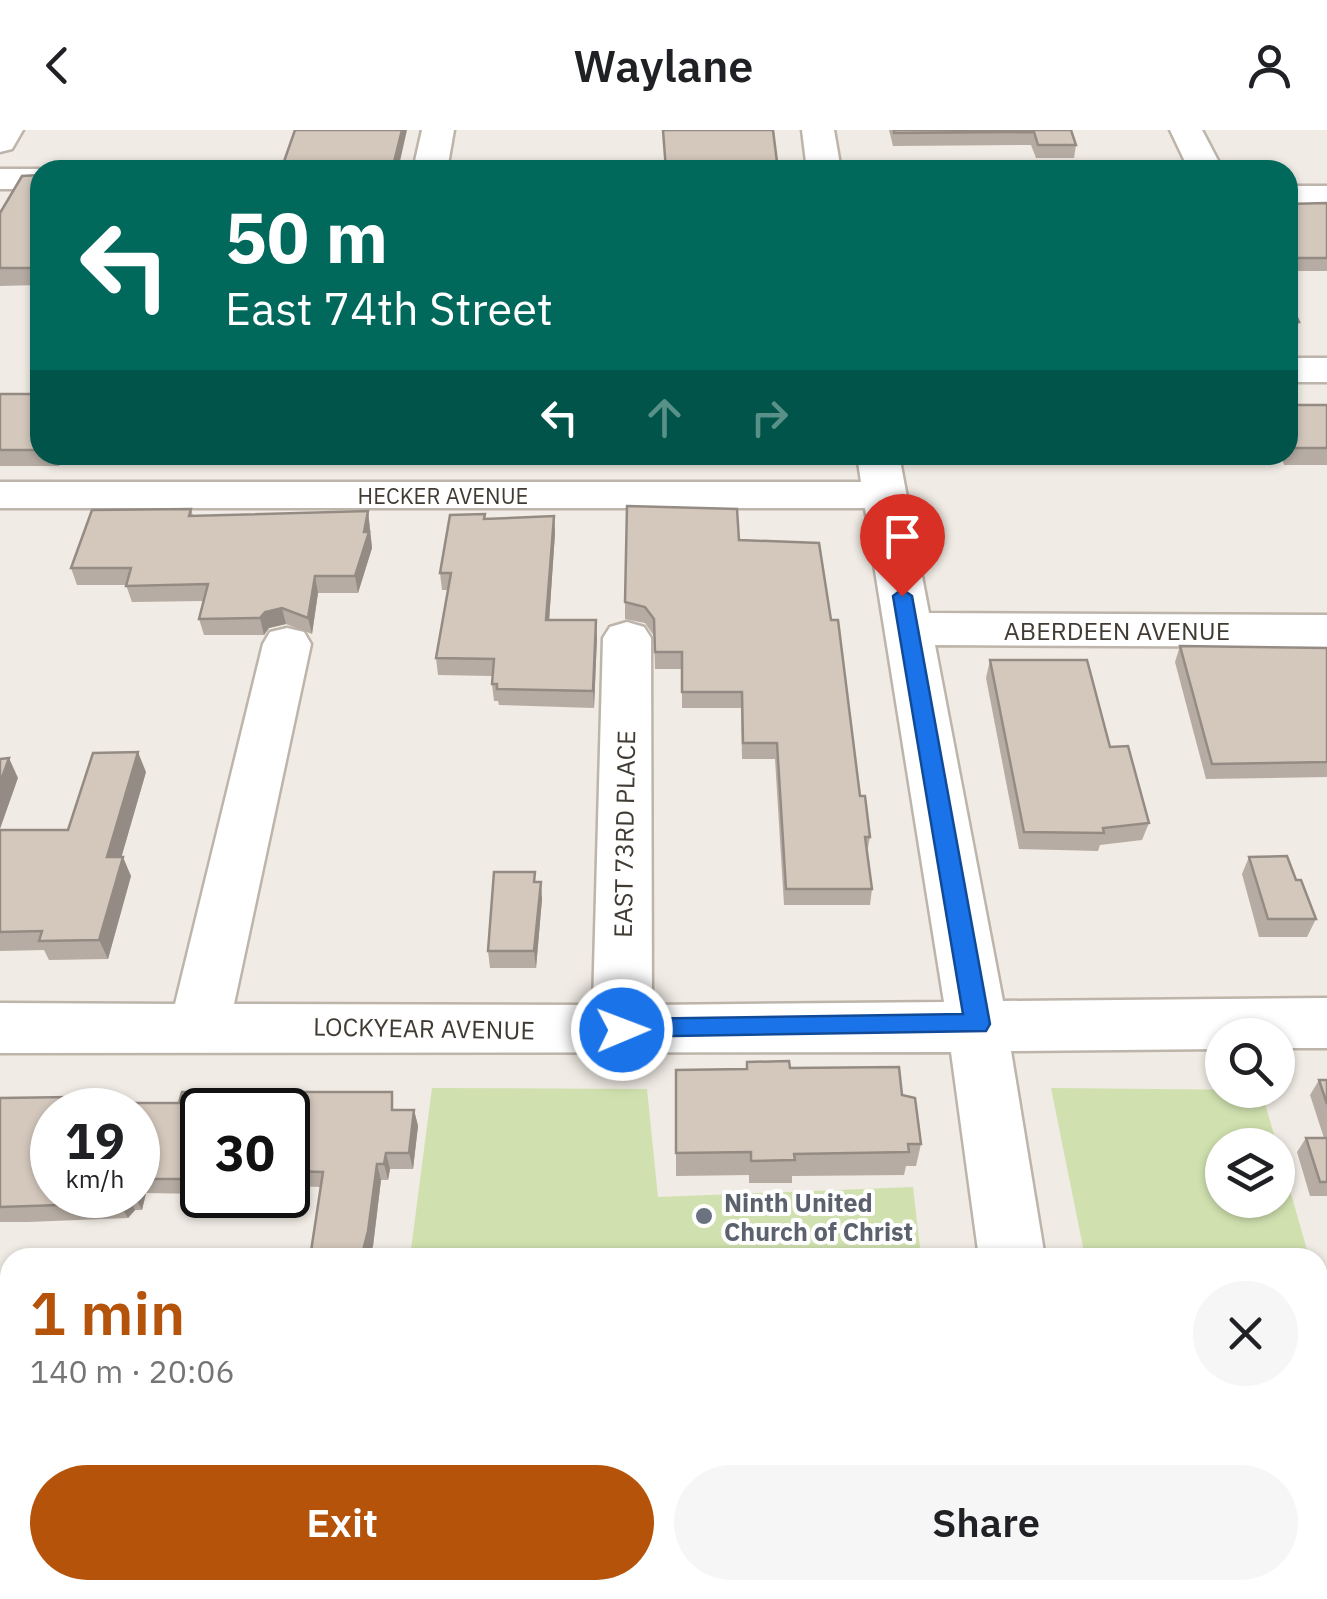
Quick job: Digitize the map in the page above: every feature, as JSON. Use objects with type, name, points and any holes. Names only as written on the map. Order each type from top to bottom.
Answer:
[{"type":"street","points":[[0,142],[7,130]]},
{"type":"street","points":[[432,160],[438,130]]},
{"type":"street","points":[[818,130],[822,160]]},
{"type":"street","points":[[1186,130],[1201,160]]},
{"type":"street","points":[[0,180],[30,180]]},
{"type":"street","points":[[1298,196],[1327,196]]},
{"type":"street","points":[[1298,370],[1327,370]]},
{"type":"street","points":[[883,475],[977,1024],[1011,1248]]},
{"type":"street","name":"HECKER AVENUE","points":[[0,496],[883,475]]},
{"type":"street","name":"ABERDEEN AVENUE","points":[[908,629],[1327,631]]},
{"type":"street","name":"EAST 73RD PLACE","points":[[622,1030],[628,638]]},
{"type":"street","points":[[200,1026],[288,644]]},
{"type":"street","name":"LOCKYEAR AVENUE","points":[[0,1028],[622,1030],[1327,1023]]},
{"type":"green space","points":[[432,1088],[647,1089],[658,1197],[913,1187],[920,1248],[411,1248]]},
{"type":"green space","points":[[1051,1088],[1205,1089],[1205,1108],[1266,1108],[1272,1128],[1205,1128],[1205,1218],[1295,1218],[1295,1208],[1306,1248],[1083,1248]]},
{"type":"building","points":[[295,130],[402,130],[394,160],[284,160]]},
{"type":"building","points":[[663,130],[773,130],[777,160],[665,160]]},
{"type":"building","points":[[894,130],[1071,130],[1076,145],[1038,145],[1034,132]]},
{"type":"building","points":[[22,176],[30,176],[30,268],[0,268],[0,213]]},
{"type":"building","points":[[1327,203],[1327,258],[1298,258],[1298,204]]},
{"type":"building","points":[[0,394],[30,394],[30,450],[0,450]]},
{"type":"building","points":[[1298,405],[1327,405],[1327,448],[1298,448]]},
{"type":"building","points":[[627,506],[737,509],[739,540],[819,543],[831,620],[838,620],[860,796],[865,796],[870,837],[865,837],[872,889],[786,889],[777,743],[743,743],[742,692],[682,692],[682,652],[655,652],[654,619],[645,607],[625,602]]},
{"type":"building","points":[[191,509],[189,516],[368,511],[364,532],[369,532],[355,576],[315,576],[308,618],[282,608],[265,612],[260,618],[199,619],[208,584],[126,586],[131,568],[71,568],[92,510]]},
{"type":"building","points":[[485,514],[484,519],[554,516],[546,620],[596,620],[593,691],[497,689],[497,684],[492,684],[494,659],[436,658],[451,573],[440,573],[450,515]]},
{"type":"building","points":[[1180,646],[1327,648],[1327,762],[1212,764]]},
{"type":"building","points":[[990,660],[1087,660],[1110,747],[1128,746],[1149,823],[1103,828],[1104,833],[1024,832]]},
{"type":"building","points":[[138,752],[107,857],[123,857],[99,940],[39,941],[42,931],[0,932],[0,830],[68,830],[93,753]]},
{"type":"building","points":[[9,758],[0,783],[0,759]]},
{"type":"building","points":[[1287,856],[1316,919],[1268,919],[1249,857]]},
{"type":"building","points":[[494,872],[535,872],[534,882],[541,882],[534,951],[488,951]]},
{"type":"building","points":[[789,1061],[790,1068],[899,1067],[902,1095],[915,1098],[921,1144],[908,1144],[909,1152],[794,1154],[795,1160],[751,1161],[751,1152],[676,1153],[676,1070],[747,1069],[747,1062]]},
{"type":"building","points":[[1319,1080],[1327,1080],[1327,1104]]},
{"type":"building","points":[[310,1092],[392,1092],[392,1110],[414,1110],[409,1153],[386,1153],[384,1164],[377,1164],[364,1248],[312,1248],[323,1172],[310,1172]]},
{"type":"building","points":[[0,1098],[30,1098],[30,1206],[0,1207]]},
{"type":"building","points":[[180,1099],[180,1179],[160,1179],[160,1103],[179,1103]]},
{"type":"building","points":[[1306,1138],[1327,1138],[1327,1182],[1320,1182]]},
{"type":"place","name":"Ninth United Church of Christ","points":[[704,1216]]},
{"type":"route","points":[[622,1030],[977,1024],[902,596]]}]
